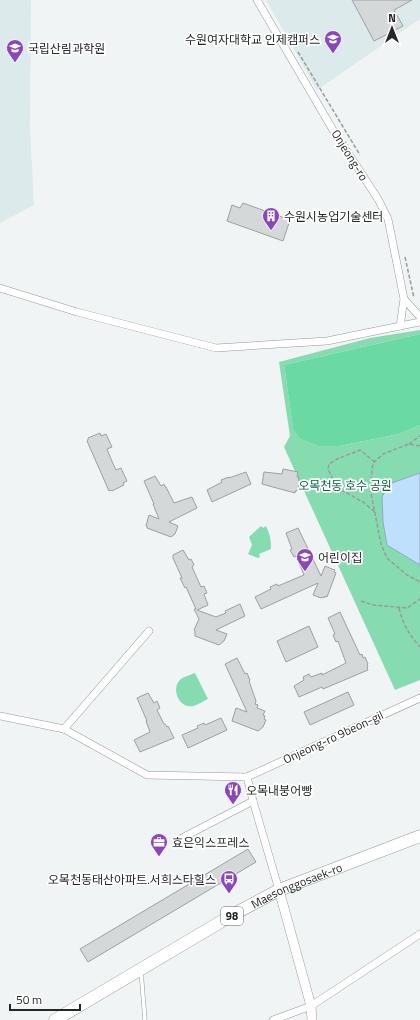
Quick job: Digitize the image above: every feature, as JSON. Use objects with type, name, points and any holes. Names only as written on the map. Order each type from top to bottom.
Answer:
[{"type":"main road","name":"Maesonggosaek-ro","points":[[56,1020],[279,890],[420,836]]},
{"type":"street","name":"Onjeong-ro","points":[[257,0],[333,130],[378,199],[388,219],[404,299]]},
{"type":"street","points":[[0,288],[77,312],[216,348],[327,341],[420,322]]},
{"type":"street","points":[[404,299],[420,317]]},
{"type":"street","points":[[400,326],[404,299]]},
{"type":"street","points":[[64,729],[149,631]]},
{"type":"street","name":"Onjeong-ro 9beon-gil","points":[[247,777],[420,698]]},
{"type":"street","points":[[0,716],[64,729],[147,775],[247,777],[311,1006],[312,1020]]},
{"type":"street","points":[[176,841],[253,801]]},
{"type":"street","points":[[273,1020],[311,1006],[420,934]]},
{"type":"lane","points":[[141,970],[145,1020]]},
{"type":"path","points":[[420,436],[409,444],[383,454],[375,462],[371,473],[370,488],[381,544],[387,558],[407,575],[420,582]]},
{"type":"path","points":[[409,444],[420,446]]},
{"type":"path","points":[[375,462],[360,450],[337,459],[329,464],[328,469],[336,487],[363,502],[375,512]]},
{"type":"path","points":[[361,601],[373,605],[407,608],[420,599]]},
{"type":"path","points":[[399,608],[402,622],[420,647]]},
{"type":"shaded area","name":"국립산림과학원","points":[[0,0],[31,0],[30,127],[34,205],[0,223]]},
{"type":"shaded area","name":"수원여자대학교 인제캠퍼스","points":[[266,0],[420,0],[420,19],[317,90]]},
{"type":"green space","name":"오목천동 호수 공원","points":[[420,330],[420,334],[284,365],[293,427],[300,439],[318,446],[339,446],[399,434],[420,425],[420,473],[412,476],[387,545],[420,565],[420,680],[395,690],[284,447],[290,436],[279,362],[370,338]]},
{"type":"green space","points":[[420,334],[420,425],[399,434],[339,446],[318,446],[300,439],[293,428],[284,365]]},
{"type":"green space","points":[[261,526],[263,528],[266,526],[270,537],[271,549],[259,554],[260,557],[258,558],[248,554],[252,545],[249,537]]},
{"type":"green space","points":[[195,673],[208,699],[193,706],[188,706],[180,701],[176,692],[176,687],[181,679]]},
{"type":"water","points":[[420,473],[420,565],[387,545],[383,522],[382,497],[389,484]]},
{"type":"building","points":[[352,0],[412,0],[394,10],[403,26],[374,41]]},
{"type":"building","name":"수원시농업기술센터","points":[[243,203],[290,220],[283,241],[227,221],[232,205],[240,208]]},
{"type":"building","points":[[100,433],[101,436],[106,434],[112,447],[107,449],[111,459],[116,470],[121,468],[127,481],[123,483],[124,485],[112,491],[109,491],[87,441],[88,438]]},
{"type":"building","points":[[283,469],[298,472],[297,477],[299,477],[298,480],[300,481],[298,489],[295,493],[262,484],[264,472],[282,474]]},
{"type":"building","points":[[246,472],[251,484],[212,502],[207,490],[222,482],[221,480]]},
{"type":"building","points":[[155,476],[161,486],[164,484],[174,503],[192,497],[197,508],[169,522],[178,526],[175,534],[171,537],[147,528],[146,526],[149,515],[159,519],[144,481]]},
{"type":"building","points":[[298,528],[321,576],[325,566],[335,570],[334,572],[336,573],[327,597],[325,596],[324,598],[321,598],[313,595],[318,583],[261,609],[255,597],[271,589],[270,587],[277,584],[278,586],[304,575],[296,556],[294,557],[290,550],[292,549],[286,533]]},
{"type":"building","points":[[183,550],[189,560],[191,559],[194,565],[192,567],[201,587],[204,586],[207,593],[204,594],[208,605],[197,610],[216,617],[226,613],[225,611],[240,604],[245,616],[216,630],[227,634],[224,641],[219,645],[195,636],[194,630],[199,619],[186,587],[185,588],[180,578],[182,578],[173,558],[173,555]]},
{"type":"building","points":[[340,612],[360,655],[362,654],[363,658],[365,657],[368,664],[368,670],[323,689],[322,687],[299,697],[294,686],[304,680],[303,677],[309,674],[311,677],[322,673],[322,675],[346,663],[338,641],[336,642],[333,635],[335,634],[328,618]]},
{"type":"building","points":[[309,626],[318,647],[286,662],[277,641]]},
{"type":"building","points":[[237,658],[245,674],[247,673],[250,680],[249,681],[256,701],[255,704],[258,705],[257,708],[265,711],[263,715],[265,716],[264,719],[266,720],[263,727],[258,731],[232,721],[236,708],[247,712],[225,664]]},
{"type":"building","points":[[348,692],[354,705],[310,725],[304,712]]},
{"type":"building","points":[[148,693],[154,703],[157,701],[160,708],[157,710],[164,724],[167,727],[168,726],[174,738],[140,752],[134,740],[150,732],[137,698]]},
{"type":"building","points":[[221,718],[227,730],[188,748],[182,735],[198,728],[197,726],[204,723],[205,725]]},
{"type":"building","points":[[248,849],[256,862],[88,962],[80,949]]},
{"type":"place","name":"수원여자대학교 인제캠퍼스","points":[[333,54]]},
{"type":"place","name":"국립산림과학원","points":[[15,63]]},
{"type":"place","name":"수원시농업기술센터","points":[[271,231]]},
{"type":"place","name":"어린이집","points":[[305,572]]},
{"type":"place","name":"오목내붕어빵","points":[[233,805]]},
{"type":"place","name":"효은익스프레스","points":[[159,857]]},
{"type":"place","name":"오목천동태산아파트.서희스타힐스","points":[[229,894]]}]
